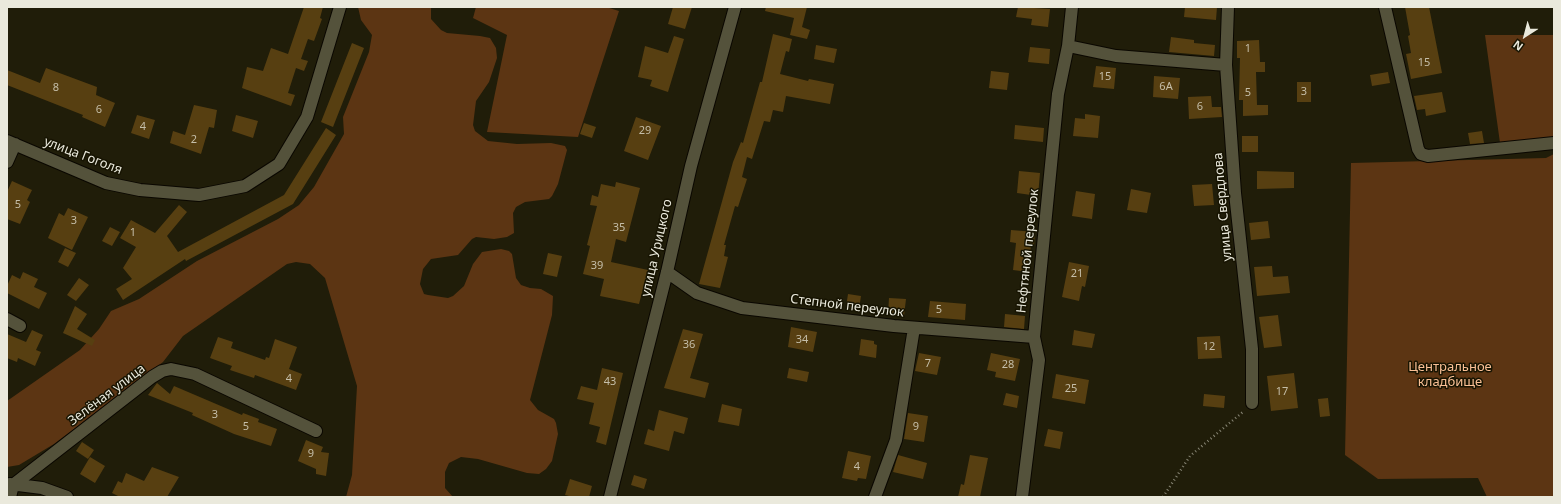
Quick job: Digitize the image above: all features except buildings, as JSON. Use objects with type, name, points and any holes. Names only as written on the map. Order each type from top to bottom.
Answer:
[{"type":"street","name":"улица Гоголя","points":[[11,142],[106,183],[140,190],[199,195],[245,186],[279,164],[307,117],[340,7]]},
{"type":"street","name":"улица Урицкого","points":[[610,497],[667,272],[690,166],[735,7]]},
{"type":"street","name":"Нефтяной переулок","points":[[1022,497],[1039,360],[1034,337],[1058,94],[1068,46],[1072,7]]},
{"type":"street","name":"улица Свердлова","points":[[1228,7],[1226,65],[1235,193],[1252,349],[1252,403]]},
{"type":"street","points":[[1385,7],[1418,149],[1421,154],[1428,156],[1554,143]]},
{"type":"street","points":[[1068,46],[1116,56],[1226,65]]},
{"type":"street","points":[[7,162],[11,142]]},
{"type":"street","name":"Степной переулок","points":[[667,272],[697,294],[742,308],[914,328],[1034,337]]},
{"type":"street","points":[[7,319],[20,326]]},
{"type":"street","points":[[875,497],[896,440],[914,328]]},
{"type":"street","name":"Зелёная улица","points":[[10,488],[152,377],[170,369],[195,374],[316,431]]},
{"type":"street","points":[[10,488],[42,488],[67,497]]},
{"type":"path","points":[[1163,497],[1190,456],[1252,403]]},
{"type":"green space","points":[[358,7],[431,7],[431,19],[441,30],[447,33],[490,38],[496,48],[497,58],[489,82],[476,101],[473,125],[475,131],[488,141],[517,144],[551,143],[565,146],[567,150],[558,184],[552,196],[549,199],[525,202],[516,207],[513,213],[514,233],[507,237],[494,239],[476,237],[472,239],[458,255],[431,259],[423,269],[420,284],[424,294],[448,298],[453,296],[464,286],[473,264],[482,252],[501,249],[509,251],[512,254],[516,278],[521,285],[541,289],[553,296],[552,315],[530,400],[538,410],[554,419],[556,423],[558,434],[552,461],[546,469],[539,474],[527,473],[478,459],[461,457],[449,463],[445,472],[445,488],[453,497],[346,497],[352,475],[357,386],[325,278],[310,264],[296,262],[287,264],[183,336],[163,362],[54,444],[19,465],[7,467],[7,401],[80,350],[99,329],[111,311],[139,299],[197,261],[278,219],[299,205],[314,187],[344,134],[343,117],[369,52],[372,35],[361,20]]},
{"type":"green space","points":[[476,7],[606,7],[619,11],[578,137],[487,132],[507,35],[473,18]]},
{"type":"green space","points":[[1485,35],[1554,35],[1554,138],[1500,143]]},
{"type":"green space","name":"Центральное кладбище","points":[[1554,154],[1554,497],[1487,497],[1478,478],[1378,479],[1345,455],[1351,163],[1546,158]]}]
